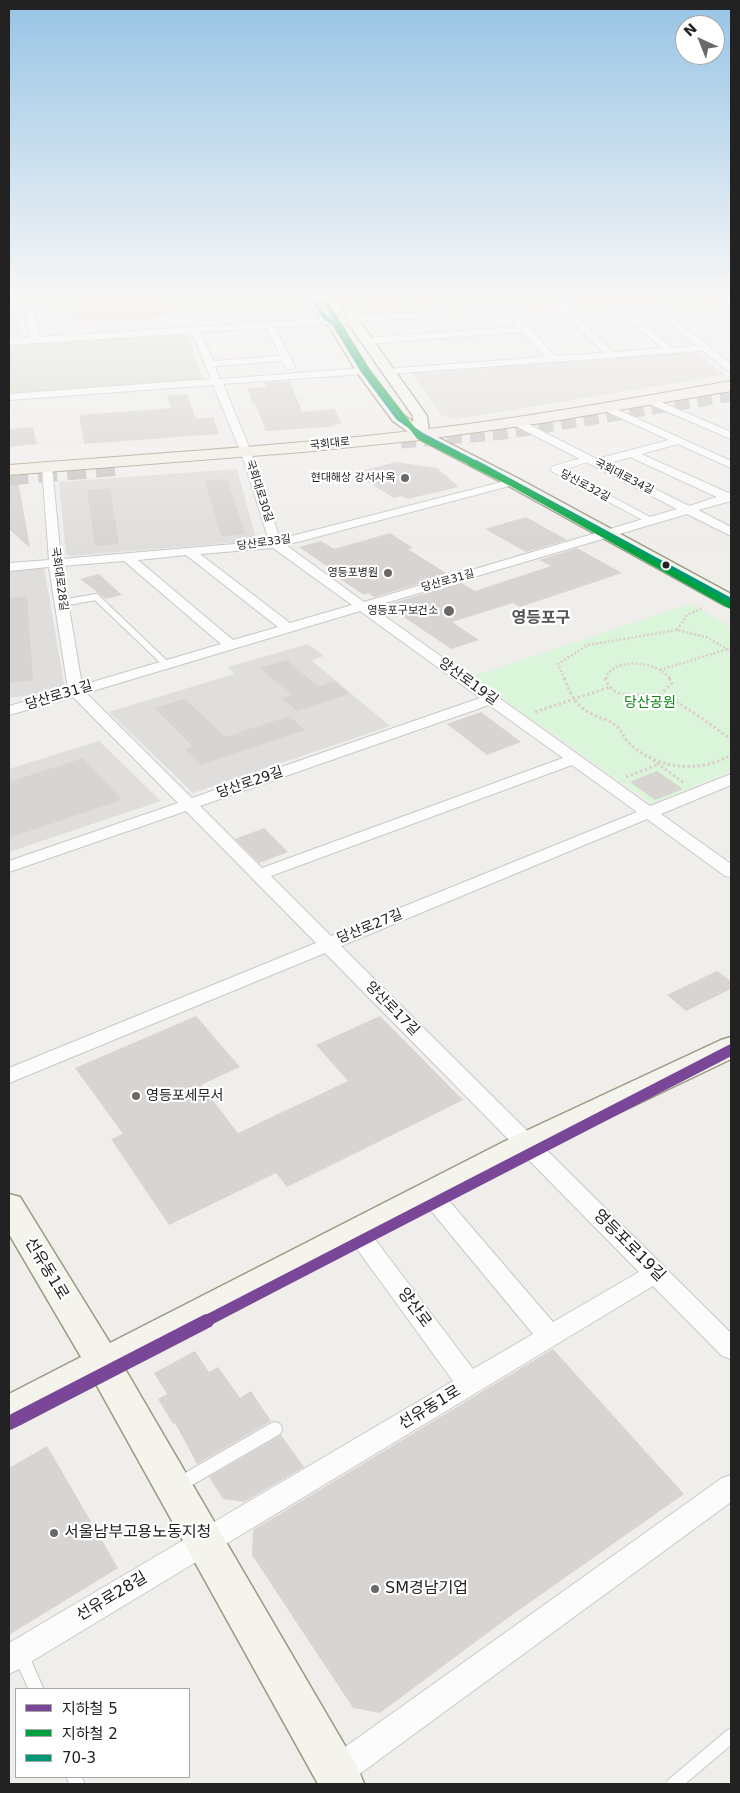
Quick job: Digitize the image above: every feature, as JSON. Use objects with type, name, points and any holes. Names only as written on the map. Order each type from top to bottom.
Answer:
[{"type":"main road","points":[[371,382],[398,418],[422,435],[731,601]]},
{"type":"main road","points":[[395,382],[420,416],[422,435]]},
{"type":"main road","name":"국회대로","points":[[9,470],[246,452],[422,435],[516,422],[731,386]]},
{"type":"main road","points":[[9,1412],[526,1144],[731,1047]]},
{"type":"main road","name":"선유동1로","points":[[9,1206],[103,1363],[339,1778]]},
{"type":"street","name":"국회대로30길","points":[[217,382],[246,452],[276,544]]},
{"type":"street","points":[[9,397],[222,382]]},
{"type":"street","points":[[649,400],[731,436]]},
{"type":"street","points":[[605,407],[729,462]]},
{"type":"street","name":"국회대로34길","points":[[516,422],[731,532]]},
{"type":"street","points":[[592,461],[630,454],[678,441]]},
{"type":"street","points":[[630,454],[729,498]]},
{"type":"street","name":"국회대로28길","points":[[48,467],[55,563],[76,691]]},
{"type":"street","name":"당산로33길","points":[[9,567],[276,544],[512,482]]},
{"type":"street","points":[[607,534],[649,520],[729,498]]},
{"type":"street","name":"당산로31길","points":[[9,711],[607,534]]},
{"type":"street","points":[[276,544],[362,606]]},
{"type":"street","points":[[188,551],[288,628]]},
{"type":"street","points":[[127,557],[230,646]]},
{"type":"street","name":"양산로19길","points":[[362,606],[731,872]]},
{"type":"street","name":"양산로17길","points":[[76,691],[526,1144]]},
{"type":"street","name":"당산로29길","points":[[9,867],[491,699]]},
{"type":"street","points":[[258,875],[574,759]]},
{"type":"street","name":"당산로27길","points":[[9,1076],[731,779]]},
{"type":"street","name":"영등포로19길","points":[[526,1144],[731,1349]]},
{"type":"street","points":[[430,1194],[550,1336]]},
{"type":"street","name":"양산로","points":[[357,1232],[470,1384]]},
{"type":"street","name":"선유동1로","points":[[204,1542],[656,1274]]},
{"type":"street","name":"선유동1로","points":[[339,1778],[731,1487]]},
{"type":"street","name":"선유로28길","points":[[14,1655],[204,1542]]},
{"type":"lane","name":"당산로32길","points":[[592,461],[554,469],[649,520]]},
{"type":"lane","points":[[62,603],[96,598],[166,664]]},
{"type":"lane","points":[[173,1488],[275,1429]]},
{"type":"lane","name":"선유로28길","points":[[14,1655],[35,1688]]},
{"type":"lane","points":[[674,1784],[731,1736]]},
{"type":"path","points":[[678,630],[687,615],[702,608]]},
{"type":"path","points":[[698,792],[627,742],[617,725],[576,704],[558,664],[588,645],[678,630],[706,637],[730,649]]},
{"type":"path","points":[[660,670],[730,649]]},
{"type":"path","points":[[634,664],[660,670],[667,674],[672,683],[660,695],[633,696],[624,694],[610,687],[606,682],[607,673],[618,666],[634,664]]},
{"type":"path","points":[[517,718],[610,687]]},
{"type":"path","points":[[660,695],[731,738]]},
{"type":"path","points":[[648,757],[670,765],[701,767],[725,760],[731,755]]},
{"type":"path","points":[[609,783],[659,764]]},
{"type":"shaded area","points":[[9,382],[181,382],[9,395]]},
{"type":"shaded area","points":[[417,382],[684,382],[457,419],[442,416]]},
{"type":"shaded area","points":[[237,469],[256,538],[252,541],[70,556],[66,554],[59,482]]},
{"type":"shaded area","points":[[44,567],[65,690],[9,698],[9,571]]},
{"type":"shaded area","points":[[308,644],[324,656],[311,660],[390,726],[193,793],[109,712],[234,674],[228,667]]},
{"type":"shaded area","points":[[99,741],[161,801],[9,852],[9,769]]},
{"type":"green space","name":"당산공원","points":[[690,604],[731,627],[731,771],[652,804],[472,677]]},
{"type":"building","points":[[290,382],[302,412],[334,409],[342,423],[329,427],[266,431],[255,404],[253,405],[248,388],[266,387],[264,383]]},
{"type":"building","points":[[187,394],[196,419],[213,417],[219,434],[84,444],[79,415],[171,408],[167,395]]},
{"type":"building","points":[[33,427],[37,444],[9,447],[9,429]]},
{"type":"building","name":"현대해상 강서사옥","points":[[396,462],[437,468],[459,487],[407,499],[402,496],[394,498],[353,473]]},
{"type":"building","points":[[227,479],[245,534],[221,536],[205,481]]},
{"type":"building","points":[[18,480],[30,548],[9,529],[9,481]]},
{"type":"building","points":[[110,488],[119,544],[95,546],[87,490]]},
{"type":"building","points":[[526,517],[567,540],[526,552],[485,529]]},
{"type":"building","points":[[390,533],[413,548],[408,549],[449,575],[374,597],[369,593],[364,595],[337,577],[341,576],[299,547],[321,541],[334,549]]},
{"type":"building","points":[[577,548],[622,573],[520,607],[513,603],[452,622],[479,640],[451,649],[386,605],[461,583],[475,591],[551,566],[539,560]]},
{"type":"building","points":[[99,574],[122,595],[106,599],[80,579]]},
{"type":"building","points":[[27,596],[33,680],[9,683],[9,598]]},
{"type":"building","points":[[287,660],[318,687],[334,681],[349,694],[297,711],[282,698],[292,695],[260,668]]},
{"type":"building","points":[[185,699],[225,737],[289,716],[305,730],[200,765],[185,750],[193,747],[154,708]]},
{"type":"building","points":[[481,712],[521,742],[487,755],[447,724]]},
{"type":"building","points":[[83,758],[122,800],[9,838],[9,782]]},
{"type":"building","points":[[657,771],[683,789],[655,800],[630,782]]},
{"type":"building","points":[[264,828],[288,852],[259,863],[235,839]]},
{"type":"building","points":[[717,971],[731,981],[731,989],[686,1011],[667,995]]},
{"type":"building","points":[[196,1016],[240,1067],[201,1085],[238,1133],[348,1081],[316,1045],[380,1016],[463,1100],[287,1187],[276,1173],[169,1225],[111,1139],[123,1134],[75,1068]]},
{"type":"building","points":[[553,1349],[684,1494],[505,1620],[380,1713],[353,1708],[252,1555],[253,1530]]},
{"type":"building","points":[[195,1351],[209,1372],[218,1367],[240,1398],[251,1391],[271,1421],[197,1464],[175,1423],[173,1424],[158,1399],[167,1394],[154,1373]]},
{"type":"building","points":[[281,1435],[304,1467],[244,1502],[223,1499],[209,1477]]},
{"type":"building","name":"서울남부고용노동지청","points":[[47,1446],[118,1568],[9,1635],[9,1468]]},
{"type":"tunnel","points":[[401,441],[505,432],[731,394]]},
{"type":"tunnel","points":[[9,476],[122,466]]},
{"type":"metro line","name":"2","points":[[376,382],[419,437],[511,483],[731,606]]},
{"type":"metro line","name":"5","points":[[9,1423],[731,1050]]},
{"type":"transit line","name":"70-3","points":[[371,382],[398,418],[422,435],[513,482],[731,601]]},
{"type":"place","name":"현대해상 강서사옥","points":[[405,478]]},
{"type":"place","name":"영등포병원","points":[[388,573]]},
{"type":"place","name":"영등포구보건소","points":[[449,611]]},
{"type":"place","name":"영등포세무서","points":[[136,1096]]},
{"type":"place","name":"서울남부고용노동지청","points":[[54,1533]]},
{"type":"place","name":"SM경남기업","points":[[375,1589]]},
{"type":"district","name":"영등포구","points":[[541,619]]}]
